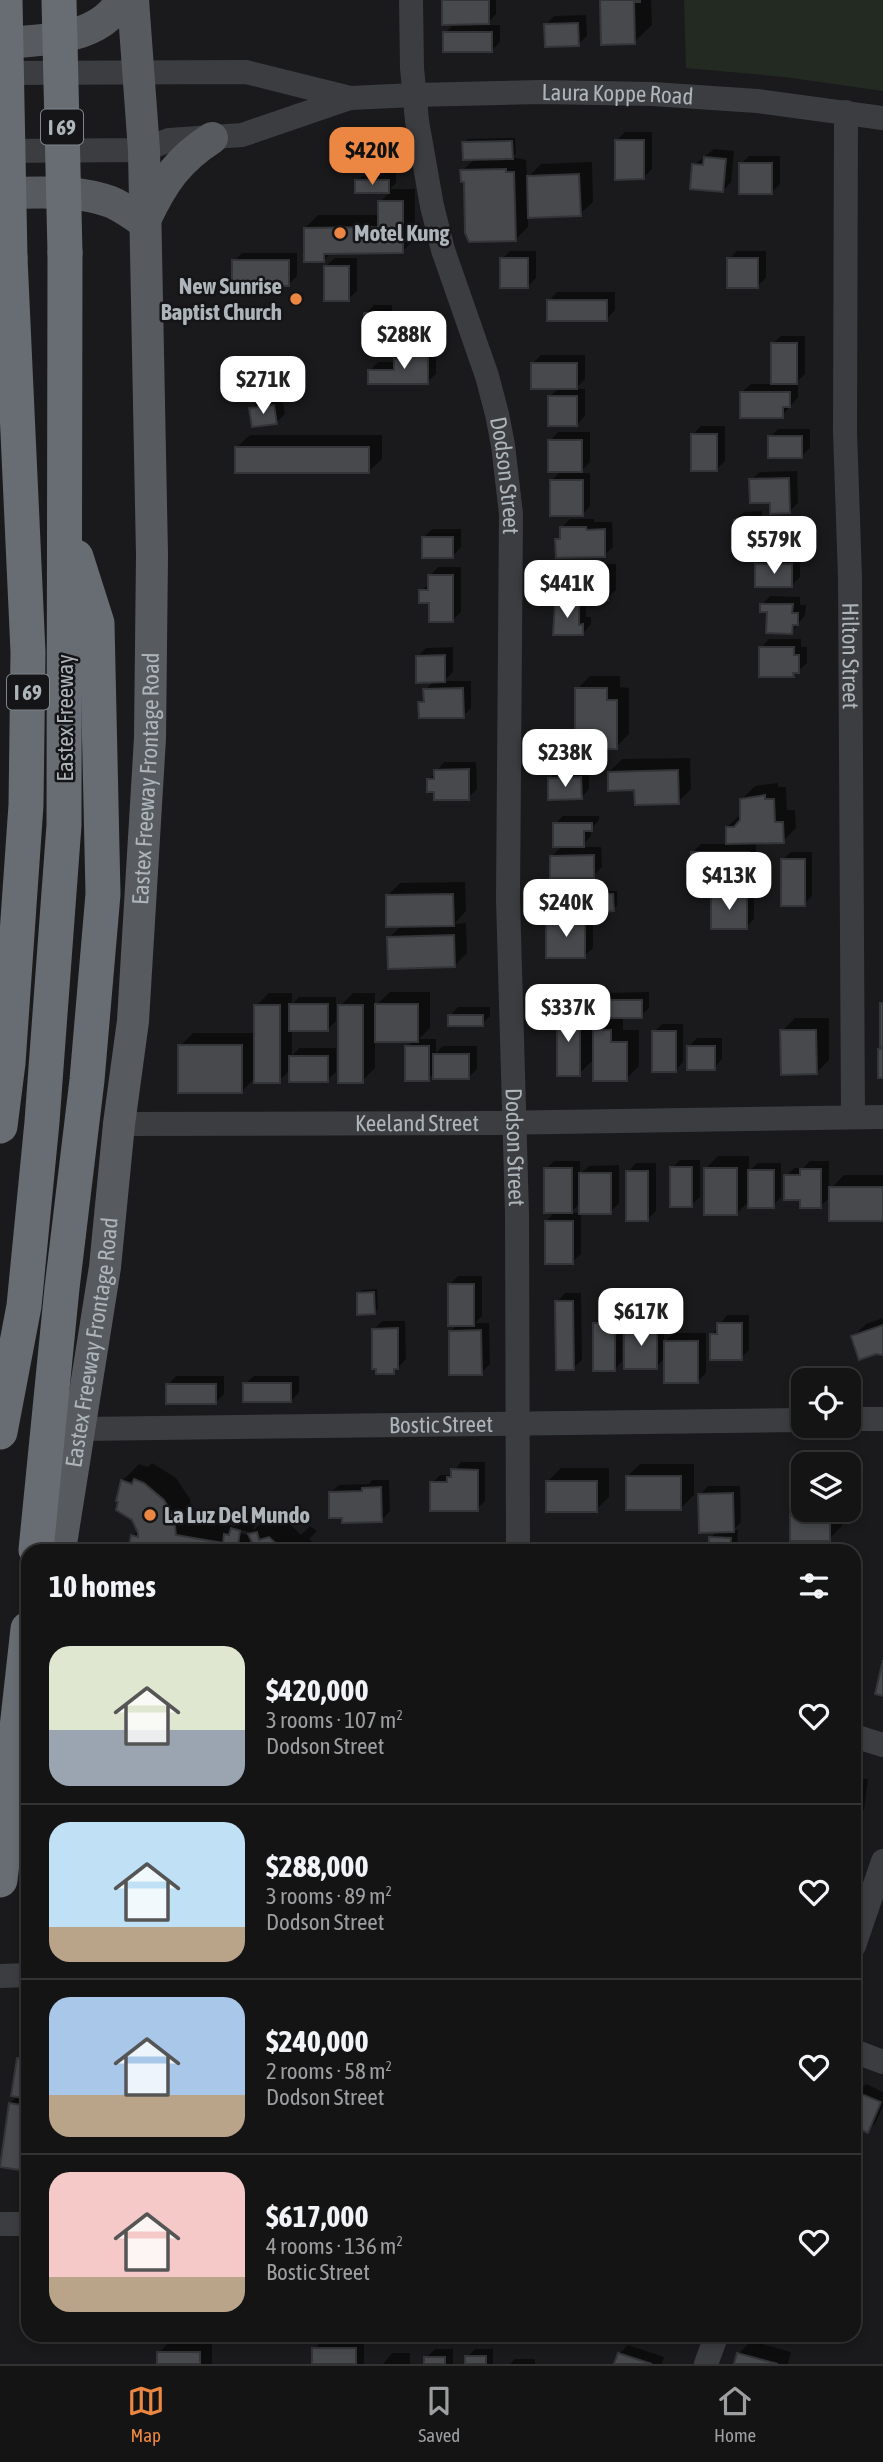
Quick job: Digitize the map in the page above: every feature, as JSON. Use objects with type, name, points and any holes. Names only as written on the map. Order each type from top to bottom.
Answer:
[{"type":"highway","name":"I 69","points":[[0,1126],[8,1063],[26,805],[28,652],[10,258],[5,0]]},
{"type":"highway","name":"Eastex Freeway","points":[[0,1432],[24,1306],[42,1122],[64,825],[65,253],[59,0]]},
{"type":"highway","points":[[37,1544],[62,1288],[87,1080],[103,894],[97,624],[66,527]]},
{"type":"highway","points":[[0,1880],[21,1692]]},
{"type":"main road","points":[[0,43],[44,41],[98,25],[115,12],[121,0]]},
{"type":"main road","name":"Eastex Freeway Frontage Road","points":[[61,1544],[105,1267],[119,1124],[133,1021],[150,738],[152,555],[144,150],[134,0]]},
{"type":"main road","points":[[0,193],[86,196],[108,201],[144,222],[161,186],[173,169],[196,148],[212,138]]},
{"type":"main road","points":[[0,1903],[21,1779]]},
{"type":"street","name":"Dodson Street","points":[[411,0],[414,94],[432,206],[443,250],[488,376],[503,445],[511,514],[509,899],[518,1544]]},
{"type":"street","name":"Laura Koppe Road","points":[[0,73],[246,72],[350,98]]},
{"type":"street","name":"Laura Koppe Road","points":[[0,151],[144,150],[169,140],[242,135],[350,98],[414,94],[653,94],[721,98],[883,118]]},
{"type":"street","name":"Hilton Street","points":[[846,112],[845,432],[850,577],[853,1117]]},
{"type":"street","name":"Keeland Street","points":[[119,1124],[514,1123],[883,1117]]},
{"type":"street","points":[[861,1419],[883,1419]]},
{"type":"street","name":"Bostic Street","points":[[81,1429],[791,1420]]},
{"type":"street","points":[[861,1738],[883,1745]]},
{"type":"street","points":[[861,1925],[883,1861]]},
{"type":"street","points":[[0,1976],[21,1975]]},
{"type":"street","points":[[861,2054],[883,2062]]},
{"type":"street","points":[[0,2224],[21,2224]]},
{"type":"street","points":[[706,2364],[714,2342]]},
{"type":"shaded area","points":[[684,0],[883,0],[883,91],[785,77],[686,68]]},
{"type":"building","points":[[442,0],[489,0],[489,24],[442,25]]},
{"type":"building","points":[[600,0],[640,0],[634,2],[635,44],[601,45]]},
{"type":"building","points":[[578,23],[579,46],[545,47],[544,24]]},
{"type":"building","points":[[443,32],[492,32],[492,52],[443,52]]},
{"type":"building","points":[[615,140],[644,140],[644,179],[615,180]]},
{"type":"building","points":[[512,141],[513,159],[463,160],[462,142]]},
{"type":"building","points":[[704,157],[726,159],[723,192],[690,189],[692,164],[703,165]]},
{"type":"building","points":[[739,163],[772,163],[772,194],[739,194]]},
{"type":"building","points":[[506,169],[506,172],[514,172],[516,241],[469,242],[465,233],[464,182],[461,182],[460,170]]},
{"type":"building","points":[[579,174],[581,216],[528,218],[527,176]]},
{"type":"building","points":[[355,180],[389,180],[389,193],[355,193]]},
{"type":"building","points":[[378,201],[403,201],[403,253],[324,254],[324,262],[304,262],[304,228],[378,227]]},
{"type":"building","points":[[500,258],[528,258],[528,288],[500,288]]},
{"type":"building","points":[[727,258],[758,258],[758,288],[727,288]]},
{"type":"building","points":[[232,260],[289,260],[289,286],[232,286]]},
{"type":"building","points":[[324,266],[349,266],[349,301],[324,301]]},
{"type":"building","points":[[547,300],[607,300],[607,321],[547,321]]},
{"type":"building","points":[[364,313],[384,313],[384,335],[364,335]]},
{"type":"building","points":[[771,343],[797,343],[797,384],[771,384]]},
{"type":"building","points":[[408,350],[428,350],[428,384],[368,384],[368,370],[394,370],[394,359],[408,359]]},
{"type":"building","points":[[531,363],[577,363],[577,389],[531,389]]},
{"type":"building","points":[[740,392],[790,392],[790,407],[783,407],[783,418],[740,418]]},
{"type":"building","points":[[548,396],[577,396],[577,426],[548,426]]},
{"type":"building","points":[[274,405],[277,424],[252,427],[249,408]]},
{"type":"building","points":[[691,434],[717,434],[717,471],[691,471]]},
{"type":"building","points":[[768,436],[802,436],[802,458],[768,458]]},
{"type":"building","points":[[548,440],[582,440],[582,472],[548,472]]},
{"type":"building","points":[[235,447],[369,447],[369,473],[235,473]]},
{"type":"building","points":[[789,478],[790,513],[770,514],[770,503],[750,503],[749,479]]},
{"type":"building","points":[[550,480],[583,480],[583,516],[550,516]]},
{"type":"building","points":[[754,519],[755,537],[734,538],[734,520]]},
{"type":"building","points":[[560,527],[605,529],[605,557],[556,558],[555,539],[560,539]]},
{"type":"building","points":[[422,537],[453,537],[453,558],[422,558]]},
{"type":"building","points":[[755,564],[792,564],[792,587],[755,587]]},
{"type":"building","points":[[561,570],[608,571],[608,600],[561,599],[561,591],[553,591],[553,579],[561,579]]},
{"type":"building","points":[[428,575],[453,575],[453,622],[429,622],[429,603],[419,603],[419,590],[428,590]]},
{"type":"building","points":[[579,604],[579,625],[583,624],[583,635],[553,635],[555,605]]},
{"type":"building","points":[[760,604],[793,604],[792,613],[798,613],[798,625],[793,625],[792,634],[766,633],[767,612],[760,612]]},
{"type":"building","points":[[759,647],[794,647],[794,655],[799,655],[799,673],[793,673],[794,677],[759,677]]},
{"type":"building","points":[[445,655],[445,682],[416,683],[416,656]]},
{"type":"building","points":[[463,688],[464,718],[419,718],[418,702],[424,702],[423,689]]},
{"type":"building","points":[[575,688],[607,688],[607,700],[617,700],[617,749],[586,749],[586,737],[575,737]]},
{"type":"building","points":[[469,769],[469,800],[434,800],[434,792],[427,792],[427,779],[434,779],[434,770]]},
{"type":"building","points":[[678,770],[679,804],[635,805],[634,790],[608,791],[608,772]]},
{"type":"building","points":[[581,777],[582,799],[548,800],[548,778]]},
{"type":"building","points":[[765,795],[765,799],[774,799],[775,822],[783,822],[784,843],[726,844],[726,827],[734,827],[740,820],[740,799]]},
{"type":"building","points":[[553,823],[592,823],[592,831],[584,831],[584,847],[553,847]]},
{"type":"building","points":[[691,852],[749,852],[749,870],[691,870]]},
{"type":"building","points":[[594,855],[594,878],[550,878],[550,856]]},
{"type":"building","points":[[781,859],[805,859],[805,906],[781,906]]},
{"type":"building","points":[[453,894],[454,926],[386,927],[386,895]]},
{"type":"building","points":[[597,894],[613,894],[614,911],[597,912]]},
{"type":"building","points":[[711,894],[747,894],[747,929],[711,929]]},
{"type":"building","points":[[546,920],[585,920],[585,958],[546,958]]},
{"type":"building","points":[[454,935],[455,967],[388,969],[387,937]]},
{"type":"building","points":[[600,1000],[642,1000],[642,1018],[600,1018]]},
{"type":"building","points":[[880,1003],[883,1003],[883,1047],[880,1047]]},
{"type":"building","points":[[289,1004],[328,1004],[328,1031],[289,1031]]},
{"type":"building","points":[[375,1004],[418,1004],[418,1042],[375,1042]]},
{"type":"building","points":[[254,1005],[280,1005],[280,1083],[254,1083]]},
{"type":"building","points":[[338,1005],[363,1005],[363,1083],[338,1083]]},
{"type":"building","points":[[557,1011],[580,1011],[580,1076],[557,1076]]},
{"type":"building","points":[[448,1015],[483,1015],[483,1026],[448,1026]]},
{"type":"building","points":[[593,1030],[611,1030],[611,1042],[627,1042],[627,1081],[593,1081]]},
{"type":"building","points":[[780,1030],[816,1030],[817,1074],[781,1075]]},
{"type":"building","points":[[652,1031],[676,1031],[676,1072],[652,1072]]},
{"type":"building","points":[[178,1045],[242,1045],[242,1093],[178,1093]]},
{"type":"building","points":[[405,1046],[429,1046],[429,1081],[405,1081]]},
{"type":"building","points":[[687,1046],[715,1046],[715,1070],[687,1070]]},
{"type":"building","points":[[878,1049],[883,1049],[883,1078],[878,1078]]},
{"type":"building","points":[[433,1054],[469,1054],[469,1079],[433,1079]]},
{"type":"building","points":[[289,1056],[328,1056],[328,1082],[289,1082]]},
{"type":"building","points":[[670,1167],[692,1167],[692,1207],[670,1207]]},
{"type":"building","points":[[544,1168],[572,1168],[572,1213],[544,1213]]},
{"type":"building","points":[[704,1168],[737,1168],[737,1215],[704,1215]]},
{"type":"building","points":[[800,1169],[821,1169],[821,1208],[800,1208],[800,1200],[784,1200],[784,1175],[800,1175]]},
{"type":"building","points":[[748,1170],[774,1170],[774,1208],[748,1208]]},
{"type":"building","points":[[626,1171],[648,1171],[648,1221],[626,1221]]},
{"type":"building","points":[[579,1173],[611,1173],[611,1214],[579,1214]]},
{"type":"building","points":[[829,1187],[883,1187],[883,1221],[829,1221]]},
{"type":"building","points":[[545,1221],[573,1221],[573,1264],[545,1264]]},
{"type":"building","points":[[448,1284],[474,1284],[474,1326],[448,1326]]},
{"type":"building","points":[[374,1292],[375,1314],[357,1315],[357,1293]]},
{"type":"building","points":[[555,1301],[573,1301],[574,1370],[556,1370]]},
{"type":"building","points":[[593,1323],[615,1323],[615,1371],[593,1371]]},
{"type":"building","points":[[717,1323],[742,1323],[742,1360],[710,1360],[710,1334],[717,1334]]},
{"type":"building","points":[[883,1325],[883,1355],[876,1354],[859,1360],[851,1336]]},
{"type":"building","points":[[624,1327],[657,1327],[657,1369],[624,1369]]},
{"type":"building","points":[[398,1328],[398,1369],[394,1369],[394,1374],[376,1374],[376,1369],[372,1369],[372,1329]]},
{"type":"building","points":[[481,1330],[482,1375],[449,1375],[449,1331]]},
{"type":"building","points":[[664,1341],[698,1341],[698,1383],[664,1383]]},
{"type":"building","points":[[243,1383],[291,1383],[291,1402],[243,1402]]},
{"type":"building","points":[[166,1384],[216,1384],[216,1404],[166,1404]]},
{"type":"building","points":[[451,1469],[478,1470],[478,1511],[430,1511],[430,1482],[447,1482],[447,1477],[451,1477]]},
{"type":"building","points":[[626,1476],[681,1476],[681,1510],[626,1510]]},
{"type":"building","name":"La Luz Del Mundo","points":[[134,1479],[144,1483],[164,1500],[174,1517],[176,1535],[223,1543],[224,1534],[229,1535],[231,1528],[240,1531],[238,1544],[129,1544],[131,1535],[138,1537],[138,1533],[132,1520],[116,1510],[116,1501],[121,1480],[132,1484]]},
{"type":"building","points":[[546,1481],[597,1481],[597,1512],[546,1512]]},
{"type":"building","points":[[381,1487],[382,1522],[342,1523],[342,1518],[329,1518],[329,1492],[362,1491],[362,1488]]},
{"type":"building","points":[[733,1493],[734,1532],[699,1533],[698,1494]]},
{"type":"building","points":[[790,1514],[791,1522],[830,1522],[830,1541],[790,1541]]},
{"type":"building","name":"La Luz Del Mundo","points":[[257,1532],[259,1540],[269,1537],[277,1544],[247,1544],[252,1542],[248,1534]]},
{"type":"building","points":[[709,1537],[731,1538],[730,1544],[708,1544]]},
{"type":"building","points":[[883,1660],[883,1696],[875,1694]]},
{"type":"building","points":[[17,2058],[21,2058],[21,2098],[11,2096]]},
{"type":"building","points":[[861,2094],[881,2102],[868,2133],[861,2130]]},
{"type":"building","points":[[9,2103],[21,2105],[20,2170],[0,2167]]},
{"type":"building","points":[[312,2348],[356,2348],[356,2364],[312,2364]]},
{"type":"building","points":[[157,2352],[200,2352],[200,2364],[157,2364]]},
{"type":"building","points":[[618,2353],[652,2364],[614,2364]]},
{"type":"building","points":[[737,2353],[778,2364],[734,2364]]},
{"type":"building","points":[[465,2356],[486,2356],[486,2364],[465,2364]]},
{"type":"building","points":[[424,2357],[445,2357],[445,2364],[424,2364]]},
{"type":"place","name":"Motel Kung","points":[[340,233]]},
{"type":"place","name":"New Sunrise Baptist Church","points":[[296,299]]},
{"type":"place","name":"La Luz Del Mundo","points":[[150,1515]]}]
